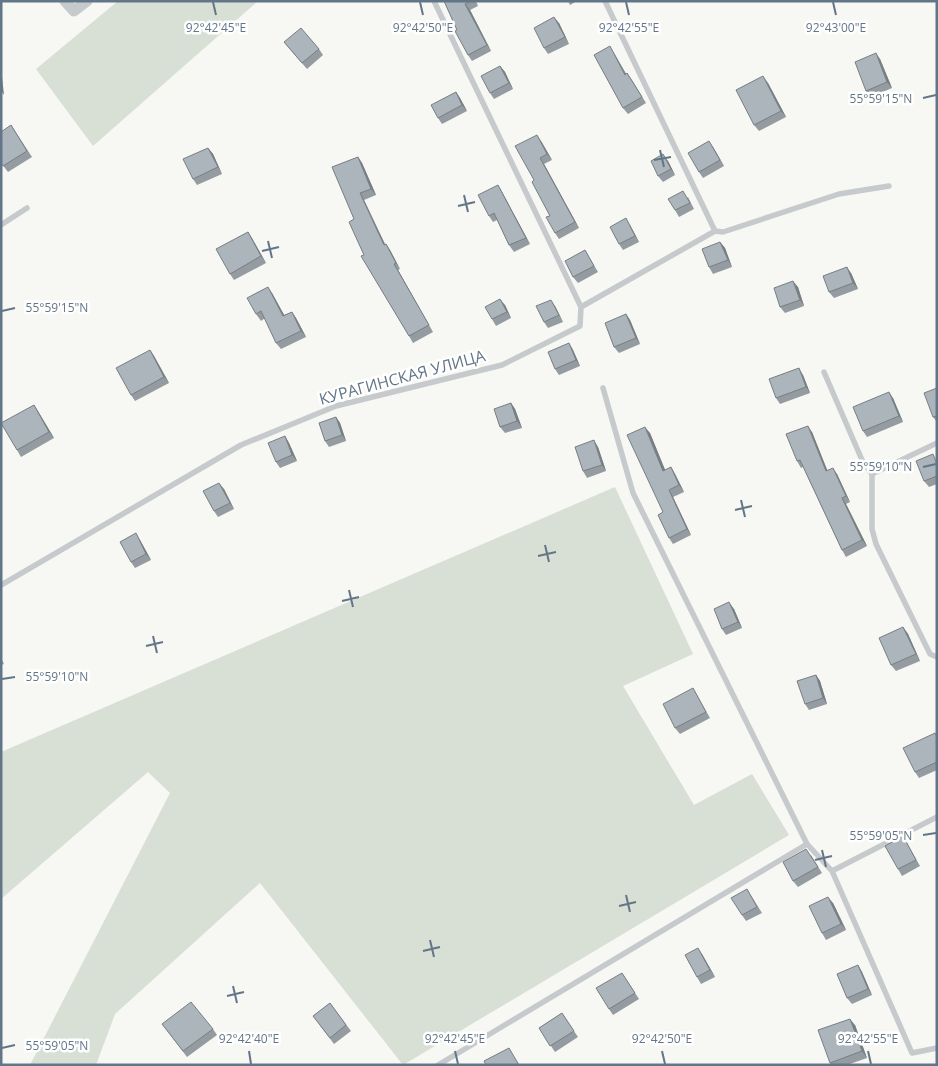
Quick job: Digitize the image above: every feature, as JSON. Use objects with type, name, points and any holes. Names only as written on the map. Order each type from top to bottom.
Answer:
[{"type":"street","points":[[65,1],[74,11],[86,1]]},
{"type":"lane","points":[[434,1],[581,307],[715,231],[724,232],[839,194],[889,186]]},
{"type":"lane","points":[[605,1],[715,231]]},
{"type":"lane","points":[[1,225],[27,208]]},
{"type":"lane","name":"КУРАГИНСКАЯ УЛИЦА","points":[[1,585],[241,445],[336,406],[502,365],[580,326],[581,307]]},
{"type":"lane","points":[[824,372],[862,460],[872,474],[872,529],[876,544],[930,654],[937,657]]},
{"type":"lane","points":[[603,388],[633,492],[807,844],[832,871],[912,1053],[937,1048]]},
{"type":"lane","points":[[872,474],[937,443]]},
{"type":"lane","points":[[832,871],[937,817]]},
{"type":"lane","points":[[438,1065],[807,844]]},
{"type":"shaded area","points":[[118,1],[258,1],[93,146],[36,69]]},
{"type":"shaded area","points":[[615,487],[693,654],[623,686],[694,805],[752,774],[789,835],[403,1065],[260,883],[115,1014],[96,1065],[30,1065],[170,793],[148,772],[1,899],[1,752]]},
{"type":"building","points":[[444,1],[470,1],[465,4],[487,45],[468,55],[455,31],[457,30]]},
{"type":"building","points":[[554,17],[565,37],[544,48],[534,28]]},
{"type":"building","points":[[301,28],[319,49],[302,63],[284,42]]},
{"type":"building","points":[[610,46],[625,75],[627,73],[642,97],[623,108],[594,55]]},
{"type":"building","points":[[876,53],[887,82],[866,91],[855,62]]},
{"type":"building","points":[[500,66],[509,83],[490,93],[481,76]]},
{"type":"building","points":[[763,76],[781,111],[754,125],[736,90]]},
{"type":"building","points":[[456,92],[462,105],[438,118],[431,105]]},
{"type":"building","points":[[11,125],[27,151],[3,166],[1,163],[1,132]]},
{"type":"building","points":[[537,135],[547,154],[540,158],[575,222],[555,233],[546,217],[550,216],[532,182],[534,180],[515,146]]},
{"type":"building","points":[[709,141],[720,160],[699,172],[688,153]]},
{"type":"building","points":[[208,148],[218,167],[193,179],[183,159]]},
{"type":"building","points":[[663,154],[671,169],[658,176],[651,161]]},
{"type":"building","points":[[358,157],[371,189],[360,193],[384,245],[386,244],[396,263],[394,264],[429,325],[409,336],[361,256],[364,255],[349,222],[354,219],[332,167]]},
{"type":"building","points":[[498,185],[526,238],[509,245],[494,213],[489,216],[478,195]]},
{"type":"building","points":[[683,191],[690,203],[675,210],[668,199]]},
{"type":"building","points":[[626,218],[635,236],[619,244],[610,227]]},
{"type":"building","points":[[248,232],[261,256],[230,274],[216,249]]},
{"type":"building","points":[[720,242],[728,260],[709,267],[702,249]]},
{"type":"building","points":[[585,250],[594,266],[573,277],[565,261]]},
{"type":"building","points":[[847,267],[853,283],[829,292],[823,276]]},
{"type":"building","points":[[793,281],[800,300],[780,307],[774,288]]},
{"type":"building","points":[[268,287],[283,316],[292,312],[301,331],[276,343],[261,311],[256,314],[247,298]]},
{"type":"building","points":[[500,299],[507,312],[492,319],[485,307]]},
{"type":"building","points":[[551,300],[559,315],[544,322],[536,306]]},
{"type":"building","points":[[626,314],[636,338],[614,347],[605,323]]},
{"type":"building","points":[[569,343],[576,360],[555,369],[548,352]]},
{"type":"building","points":[[150,350],[164,377],[131,395],[116,368]]},
{"type":"building","points":[[799,368],[806,387],[776,398],[769,379]]},
{"type":"building","points":[[937,388],[937,416],[933,417],[924,393]]},
{"type":"building","points":[[889,392],[899,416],[863,431],[853,407]]},
{"type":"building","points":[[511,403],[517,421],[500,427],[494,409]]},
{"type":"building","points":[[34,405],[49,432],[17,450],[1,423]]},
{"type":"building","points":[[336,417],[342,435],[325,441],[319,423]]},
{"type":"building","points":[[808,426],[826,471],[833,468],[846,496],[842,498],[862,540],[842,550],[800,460],[797,461],[786,434]]},
{"type":"building","points":[[645,427],[663,471],[671,467],[679,485],[669,490],[687,529],[669,538],[658,515],[663,512],[627,435]]},
{"type":"building","points":[[285,436],[292,455],[276,462],[268,443]]},
{"type":"building","points":[[594,440],[602,465],[583,471],[575,447]]},
{"type":"building","points":[[933,454],[937,464],[937,476],[924,481],[916,461]]},
{"type":"building","points":[[219,483],[230,503],[214,511],[203,491]]},
{"type":"building","points":[[136,533],[146,554],[131,562],[120,542]]},
{"type":"building","points":[[729,602],[738,622],[722,629],[714,609]]},
{"type":"building","points":[[903,627],[916,654],[891,665],[879,638]]},
{"type":"building","points":[[816,675],[823,698],[805,704],[797,681]]},
{"type":"building","points":[[693,688],[706,712],[675,728],[663,704]]},
{"type":"building","points":[[935,733],[937,737],[937,762],[915,772],[903,748]]},
{"type":"building","points":[[903,836],[916,860],[898,869],[885,846]]},
{"type":"building","points":[[806,849],[818,867],[793,881],[783,862]]},
{"type":"building","points":[[747,889],[757,907],[742,915],[731,898]]},
{"type":"building","points":[[828,897],[841,924],[822,933],[809,906]]},
{"type":"building","points":[[698,948],[710,970],[697,977],[685,955]]},
{"type":"building","points":[[858,965],[868,989],[847,998],[837,974]]},
{"type":"building","points":[[622,973],[635,993],[609,1009],[596,988]]},
{"type":"building","points":[[191,1002],[213,1029],[183,1051],[162,1024]]},
{"type":"building","points":[[330,1003],[346,1025],[330,1038],[313,1016]]},
{"type":"building","points":[[562,1013],[574,1031],[550,1046],[539,1028]]},
{"type":"building","points":[[850,1019],[862,1051],[830,1063],[818,1030]]},
{"type":"building","points":[[509,1048],[519,1065],[486,1065],[484,1061]]}]
